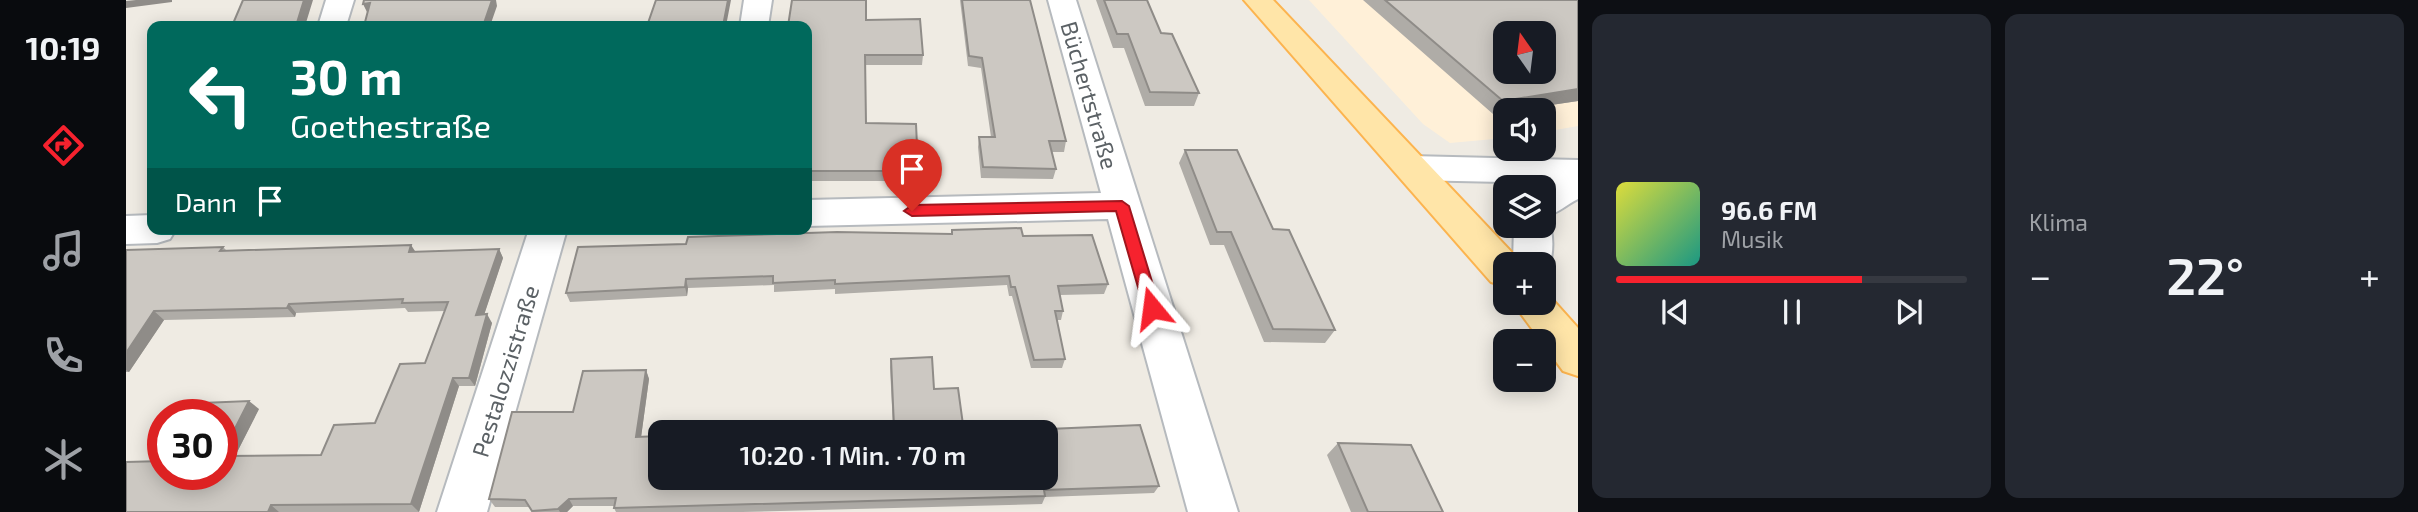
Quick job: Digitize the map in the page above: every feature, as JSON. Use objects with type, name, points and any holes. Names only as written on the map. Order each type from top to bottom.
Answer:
[{"type":"main road","points":[[1258,0],[1493,258]]},
{"type":"main road","points":[[1546,315],[1578,358]]},
{"type":"street","points":[[334,21],[340,0]]},
{"type":"street","points":[[755,21],[758,0]]},
{"type":"street","name":"Büchertstraße","points":[[1062,0],[1213,512]]},
{"type":"street","points":[[1411,168],[1578,172]]},
{"type":"street","points":[[1556,195],[1578,185]]},
{"type":"street","points":[[812,213],[1122,206]]},
{"type":"street","points":[[126,230],[147,229]]},
{"type":"street","name":"Pestalozzistraße","points":[[462,512],[546,235]]},
{"type":"shaded area","points":[[1309,0],[1578,0],[1578,126],[1556,130],[1556,98],[1493,98],[1493,139],[1450,143],[1423,124]]},
{"type":"building","points":[[243,0],[304,0],[298,21],[234,21]]},
{"type":"building","points":[[364,0],[492,0],[485,21],[365,21],[370,3],[363,4]]},
{"type":"building","points":[[656,0],[728,0],[724,21],[649,21]]},
{"type":"building","points":[[792,0],[866,0],[866,20],[920,19],[923,55],[865,55],[866,123],[916,124],[918,167],[889,167],[890,171],[812,171],[812,21],[789,21]]},
{"type":"building","points":[[962,0],[1030,0],[1066,141],[1049,141],[1056,169],[983,167],[979,137],[995,137],[982,58],[969,56]]},
{"type":"building","points":[[1104,0],[1147,0],[1161,33],[1172,34],[1199,93],[1150,92],[1128,34],[1117,34]]},
{"type":"building","points":[[1385,0],[1578,0],[1578,89],[1522,98],[1499,98]]},
{"type":"building","points":[[1185,150],[1237,150],[1273,229],[1289,230],[1335,330],[1273,329],[1231,232],[1217,232]]},
{"type":"building","points":[[1021,228],[1023,236],[1092,235],[1108,284],[1058,286],[1063,311],[1055,311],[1065,359],[1034,360],[1015,287],[1011,287],[1009,276],[835,284],[835,280],[773,283],[773,276],[686,279],[685,287],[566,293],[578,247],[686,244],[688,237],[812,235],[812,233],[837,232],[952,234],[952,230]]},
{"type":"building","points":[[411,245],[409,252],[499,249],[476,315],[487,314],[469,378],[453,378],[411,504],[271,505],[268,512],[126,512],[126,462],[147,461],[147,490],[238,490],[238,456],[321,455],[334,425],[375,423],[400,364],[425,363],[448,302],[402,303],[403,299],[289,304],[287,308],[154,311],[126,353],[126,250],[223,247],[220,251]]},
{"type":"building","points":[[932,357],[934,389],[958,388],[962,420],[894,420],[891,359]]},
{"type":"building","points":[[646,370],[636,437],[648,436],[648,490],[1044,490],[1045,496],[614,508],[616,498],[569,499],[558,509],[532,511],[525,500],[489,499],[512,412],[573,412],[583,371]]},
{"type":"building","points":[[238,401],[249,401],[238,423]]},
{"type":"building","points":[[1140,425],[1159,486],[1058,490],[1058,429]]},
{"type":"building","points":[[1338,443],[1411,445],[1443,512],[1368,512]]},
{"type":"route","points":[[912,211],[1122,206],[1152,308]]}]
